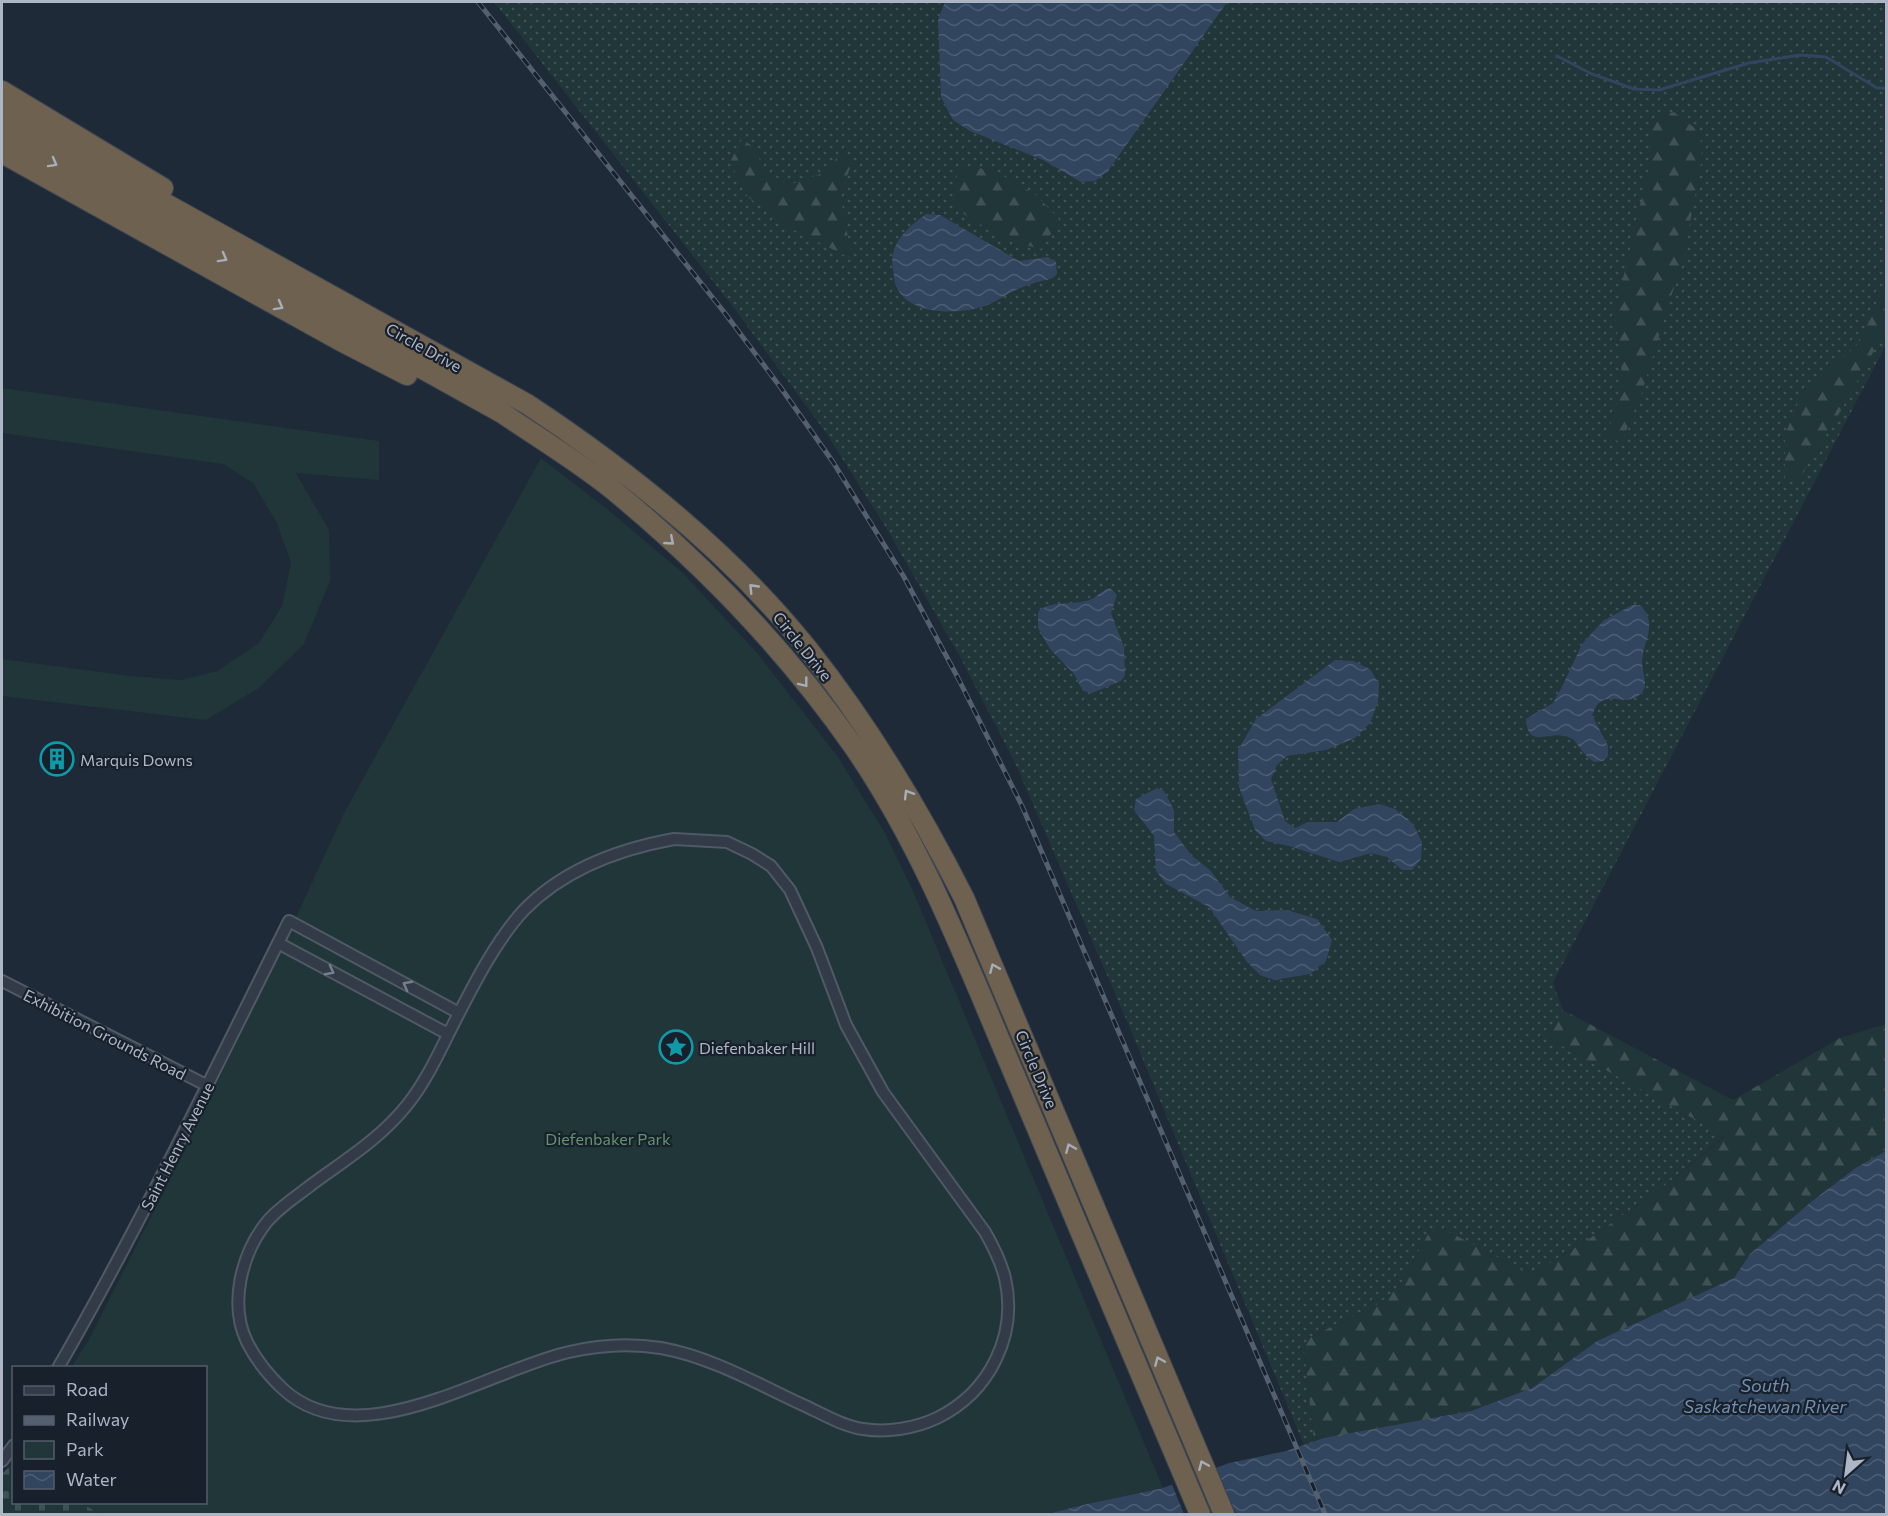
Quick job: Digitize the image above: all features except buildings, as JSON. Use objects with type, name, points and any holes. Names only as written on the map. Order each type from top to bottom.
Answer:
[{"type":"highway","points":[[2,91],[364,307],[376,320]]},
{"type":"highway","name":"Circle Drive","points":[[2,113],[527,404],[626,474],[688,526],[737,572],[807,647],[854,711],[906,789],[964,898],[1224,1515]]},
{"type":"highway","name":"Circle Drive","points":[[2,135],[502,413],[611,489],[680,549],[734,601],[835,722],[878,783],[920,859],[1200,1515]]},
{"type":"highway","points":[[2,153],[339,339],[503,426],[619,505],[638,513]]},
{"type":"highway","points":[[2,165],[154,243],[191,258]]},
{"type":"street","points":[[674,839],[727,842],[771,866],[790,890],[817,948],[846,1025],[883,1092],[985,1232],[997,1256],[1006,1281],[1008,1318],[1006,1334],[1000,1352],[981,1384],[952,1410],[918,1426],[899,1429],[863,1429],[835,1420],[721,1366],[693,1356],[637,1345],[606,1345],[566,1352],[428,1402],[377,1414],[345,1415],[326,1412],[290,1396],[259,1363],[245,1338],[240,1317],[239,1294],[243,1269],[253,1244],[267,1222],[288,1202],[394,1122],[415,1095],[448,1034],[486,965],[524,911],[561,881],[586,865],[635,847],[674,839]]},
{"type":"street","name":"Saint Henry Avenue","points":[[59,1366],[106,1284],[208,1086],[289,921],[459,1013]]},
{"type":"street","points":[[278,943],[448,1034]]},
{"type":"street","name":"Exhibition Grounds Road","points":[[2,981],[208,1086]]},
{"type":"street","points":[[2,1461],[12,1448]]},
{"type":"green space","points":[[494,2],[1886,2],[1886,345],[1553,983],[1563,1010],[1548,1038],[1725,1135],[1667,1184],[1586,1241],[1534,1273],[1431,1229],[1401,1284],[1381,1303],[1311,1337],[1304,1348],[1314,1442],[1304,1445],[1123,1012],[1015,763],[960,657],[885,526],[826,433],[733,307]]},
{"type":"green space","points":[[1674,112],[1700,132],[1702,158],[1684,255],[1641,395],[1621,443],[1607,435],[1623,383],[1615,313],[1650,162],[1652,119]]},
{"type":"green space","points":[[742,139],[755,148],[764,170],[789,185],[823,173],[844,150],[852,163],[840,194],[852,259],[792,229],[748,197],[730,162]]},
{"type":"green space","points":[[958,167],[991,169],[1036,195],[1060,220],[1041,249],[1003,239],[953,207]]},
{"type":"green space","points":[[1886,284],[1886,329],[1835,421],[1798,480],[1785,480],[1785,435],[1801,395],[1856,346]]},
{"type":"green space","name":"Marquis Downs","points":[[2,388],[379,441],[379,480],[296,473],[329,530],[330,581],[304,644],[259,688],[206,720],[2,696],[2,659],[130,676],[181,680],[217,671],[259,643],[282,606],[291,563],[277,523],[253,483],[223,464],[2,433]]},
{"type":"green space","name":"Diefenbaker Park","points":[[541,458],[607,509],[683,573],[758,654],[838,757],[885,833],[913,891],[1163,1488],[1047,1514],[102,1514],[82,1504],[207,1504],[207,1366],[72,1366],[89,1339],[189,1142],[344,813]]},
{"type":"green space","points":[[1563,1010],[1733,1100],[1840,1038],[1886,1024],[1886,1151],[1857,1167],[1750,1254],[1734,1278],[1597,1341],[1532,1388],[1471,1411],[1314,1442],[1304,1348],[1311,1337],[1380,1303],[1401,1284],[1431,1229],[1445,1230],[1525,1271],[1534,1273],[1586,1241],[1667,1184],[1725,1136],[1548,1038]]},
{"type":"green space","points":[[10,1466],[12,1467],[12,1504],[82,1504],[102,1514],[2,1514],[2,1474]]},
{"type":"water","points":[[945,2],[1227,2],[1108,171],[1095,181],[1081,182],[1043,160],[970,131],[953,120],[941,97],[938,20]]},
{"type":"water","points":[[926,214],[940,215],[1019,261],[1048,257],[1056,262],[1057,274],[1053,278],[1022,287],[979,308],[939,311],[914,304],[897,288],[892,261],[893,252],[906,231]]},
{"type":"water","points":[[1110,588],[1117,595],[1111,613],[1124,647],[1125,675],[1121,681],[1092,693],[1083,691],[1074,674],[1050,649],[1038,628],[1038,612],[1049,605],[1089,600]]},
{"type":"water","points":[[1632,605],[1640,605],[1648,619],[1649,626],[1642,662],[1645,684],[1638,696],[1628,699],[1603,700],[1596,707],[1592,715],[1608,746],[1608,756],[1603,761],[1594,762],[1570,738],[1555,735],[1536,737],[1531,734],[1526,719],[1553,703],[1582,644],[1603,621]]},
{"type":"water","points":[[1335,660],[1353,661],[1370,669],[1379,684],[1378,702],[1370,723],[1355,738],[1326,750],[1287,756],[1277,765],[1271,779],[1285,821],[1295,828],[1308,822],[1337,822],[1354,809],[1379,804],[1395,809],[1413,824],[1422,842],[1421,859],[1412,870],[1402,870],[1387,857],[1371,853],[1339,862],[1266,841],[1255,830],[1239,787],[1238,750],[1256,719]]},
{"type":"water","points":[[1157,788],[1164,791],[1174,810],[1174,832],[1192,856],[1210,870],[1230,897],[1256,911],[1287,910],[1317,919],[1332,940],[1326,961],[1310,974],[1274,980],[1260,975],[1247,962],[1209,907],[1166,884],[1156,871],[1154,836],[1134,810],[1136,799]]},
{"type":"water","name":"South Saskatchewan River","points":[[1886,1151],[1886,1514],[1047,1514],[1163,1488],[1229,1463],[1286,1451],[1324,1438],[1471,1411],[1532,1388],[1597,1341],[1734,1278],[1750,1254],[1811,1202],[1857,1167]]},
{"type":"pier","points":[[1215,1465],[1236,1514],[1184,1514],[1171,1482]]},
{"type":"waterway","points":[[1557,56],[1592,74],[1634,89],[1659,90],[1749,63],[1800,55],[1826,57],[1877,88],[1886,88]]},
{"type":"railway","points":[[478,2],[724,312],[781,388],[833,462],[904,577],[1022,806],[1325,1514]]},
{"type":"place","name":"Marquis Downs","points":[[57,759]]},
{"type":"place","name":"Diefenbaker Hill","points":[[676,1047]]}]
